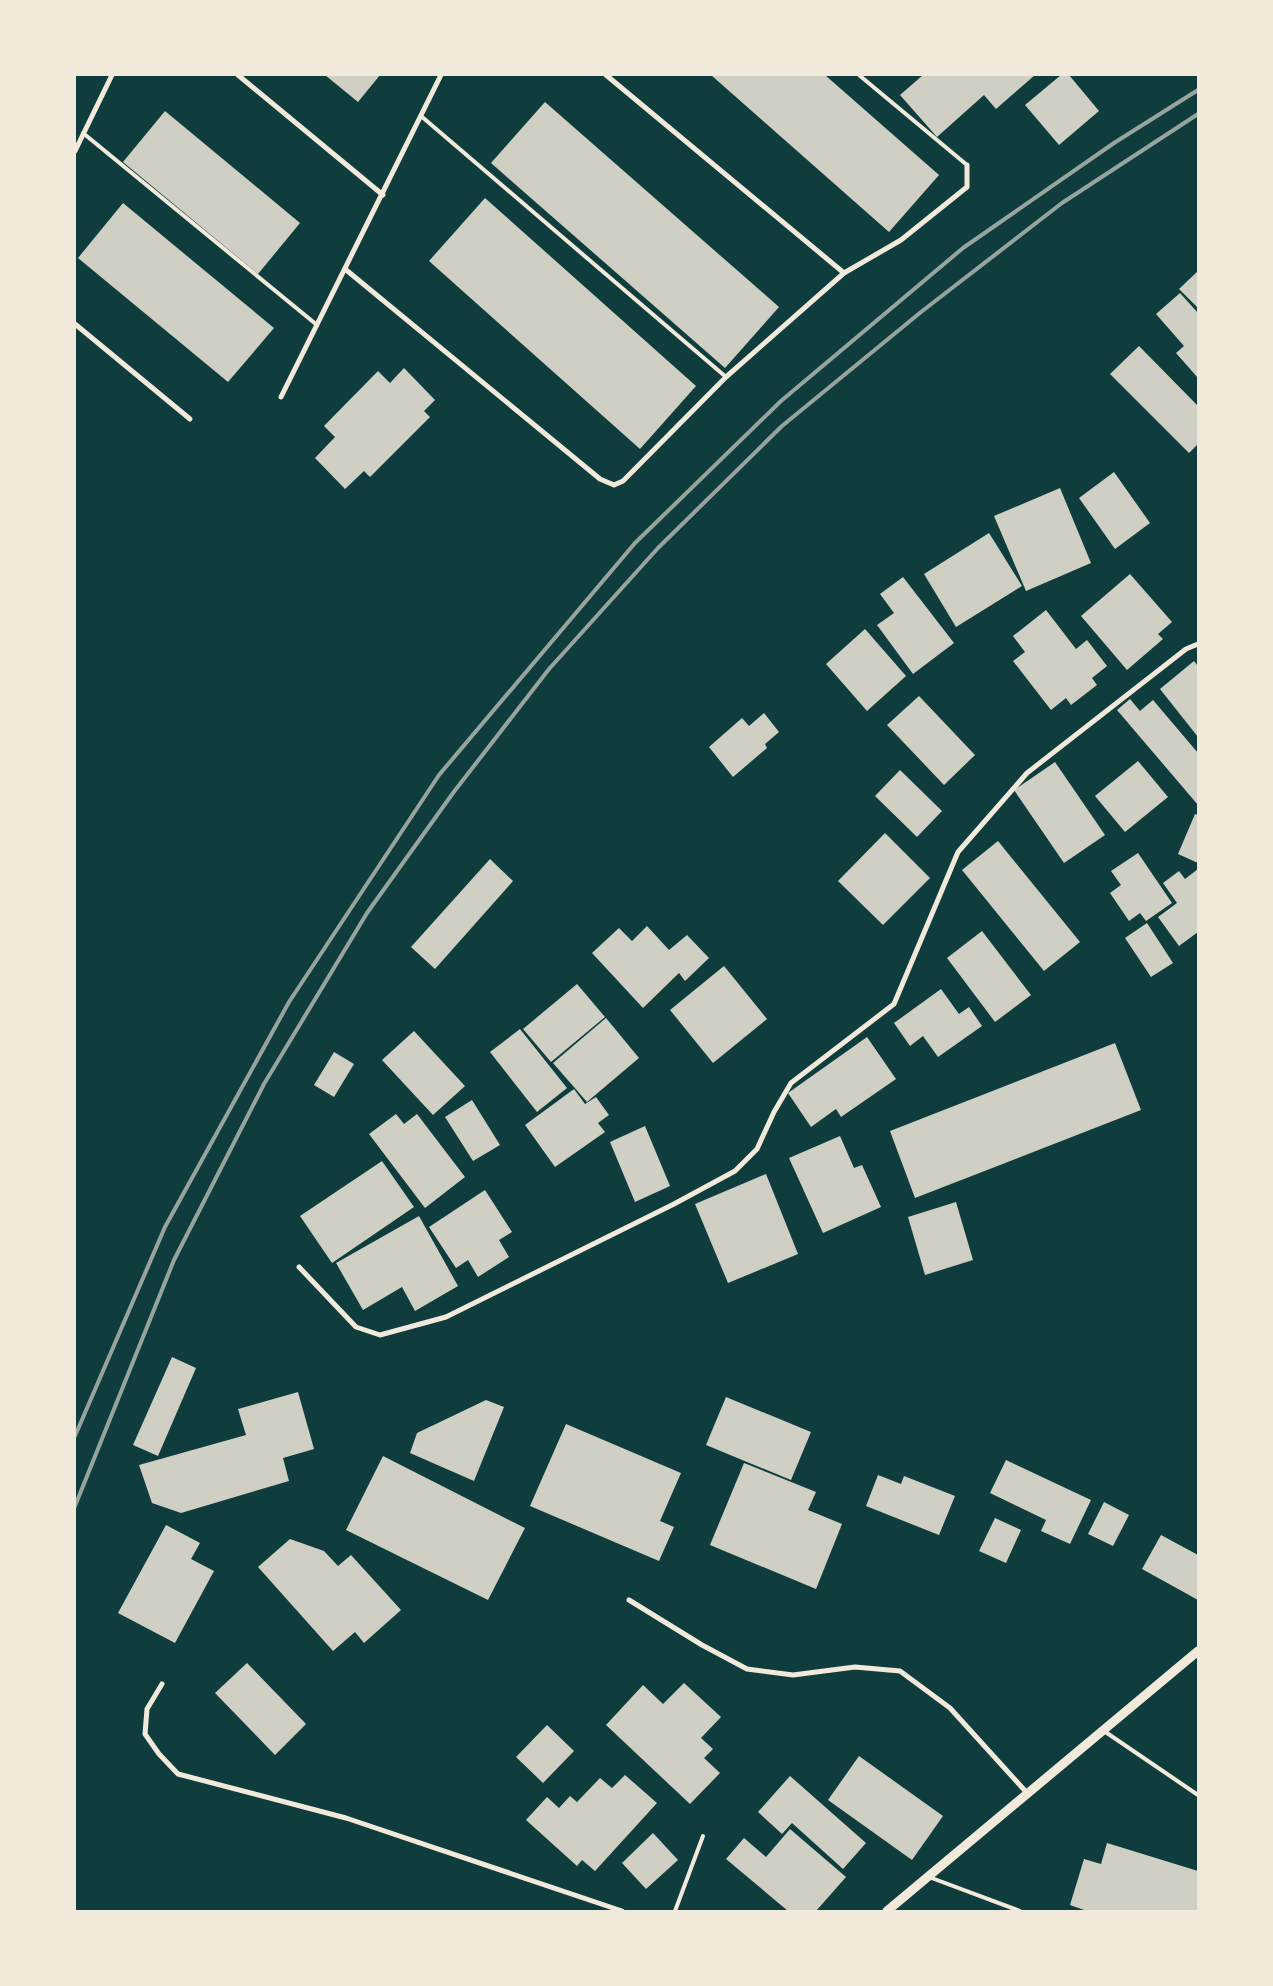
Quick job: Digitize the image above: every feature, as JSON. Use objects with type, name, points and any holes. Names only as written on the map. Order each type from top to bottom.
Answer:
[{"type":"street","points":[[75,151],[112,75]]},
{"type":"street","points":[[238,75],[383,194]]},
{"type":"street","points":[[281,397],[441,75]]},
{"type":"street","points":[[606,75],[844,273]]},
{"type":"street","points":[[345,269],[600,479],[614,485],[623,481],[726,377],[844,273],[901,240],[967,187],[967,165]]},
{"type":"street","points":[[75,324],[190,419]]},
{"type":"street","points":[[299,1267],[356,1327],[380,1334],[446,1317],[666,1208],[735,1171],[758,1149],[774,1112],[790,1083],[894,1004],[958,852],[1028,773],[1186,649],[1198,644]]},
{"type":"street","points":[[630,1600],[702,1645],[747,1669],[793,1675],[855,1667],[900,1671],[950,1708],[1028,1794]]},
{"type":"street","points":[[887,1911],[1198,1651]]},
{"type":"street","points":[[162,1684],[147,1708],[145,1734],[159,1754],[178,1774],[346,1818],[622,1911]]},
{"type":"lane","points":[[859,75],[967,165]]},
{"type":"lane","points":[[421,116],[726,377]]},
{"type":"lane","points":[[83,132],[318,325]]},
{"type":"lane","points":[[1104,1731],[1198,1795]]},
{"type":"lane","points":[[675,1911],[703,1836]]},
{"type":"lane","points":[[929,1877],[1020,1911]]},
{"type":"building","points":[[325,75],[380,75],[358,102]]},
{"type":"building","points":[[711,75],[825,75],[939,175],[889,232]]},
{"type":"building","points":[[923,75],[1035,75],[996,109],[984,95],[937,137],[900,95]]},
{"type":"building","points":[[1061,75],[1069,75],[1099,111],[1059,145],[1025,105]]},
{"type":"building","points":[[545,102],[779,307],[725,368],[491,163]]},
{"type":"building","points":[[165,111],[300,223],[258,274],[123,162]]},
{"type":"building","points":[[485,198],[696,386],[640,449],[429,261]]},
{"type":"building","points":[[123,203],[274,328],[228,382],[78,258]]},
{"type":"building","points":[[1198,271],[1198,308],[1179,289]]},
{"type":"building","points":[[1180,293],[1198,313],[1198,378],[1176,353],[1184,346],[1156,314]]},
{"type":"building","points":[[1139,346],[1198,406],[1198,444],[1189,453],[1110,374]]},
{"type":"building","points":[[404,368],[435,400],[424,411],[430,417],[370,477],[364,471],[345,489],[315,458],[335,437],[324,426],[378,371],[390,383]]},
{"type":"building","points":[[1114,472],[1150,523],[1115,549],[1079,498]]},
{"type":"building","points":[[1060,488],[1091,563],[1026,591],[994,516]]},
{"type":"building","points":[[989,533],[1022,586],[956,627],[924,574]]},
{"type":"building","points":[[1130,574],[1172,622],[1158,634],[1163,639],[1127,670],[1081,616]]},
{"type":"building","points":[[903,577],[954,643],[913,674],[877,625],[894,613],[880,594]]},
{"type":"building","points":[[1046,610],[1076,649],[1087,640],[1107,666],[1092,678],[1097,685],[1071,705],[1066,698],[1051,710],[1013,661],[1025,652],[1013,636]]},
{"type":"building","points":[[865,629],[906,676],[867,711],[826,664]]},
{"type":"building","points":[[1194,661],[1198,666],[1198,737],[1160,689]]},
{"type":"building","points":[[919,696],[975,755],[944,785],[887,725]]},
{"type":"building","points":[[1130,699],[1140,711],[1153,700],[1198,753],[1198,805],[1117,710]]},
{"type":"building","points":[[764,713],[779,732],[765,744],[767,748],[733,777],[709,747],[742,718],[749,726]]},
{"type":"building","points":[[1138,761],[1168,797],[1125,832],[1095,796]]},
{"type":"building","points":[[1055,762],[1105,835],[1064,863],[1014,790]]},
{"type":"building","points":[[900,770],[942,811],[917,837],[875,796]]},
{"type":"building","points":[[1195,814],[1198,815],[1198,863],[1178,854]]},
{"type":"building","points":[[885,833],[930,878],[883,925],[838,881]]},
{"type":"building","points":[[998,841],[1080,942],[1044,971],[962,870]]},
{"type":"building","points":[[1138,853],[1172,903],[1146,921],[1140,913],[1129,921],[1110,893],[1121,885],[1111,871]]},
{"type":"building","points":[[490,859],[513,881],[435,969],[411,947]]},
{"type":"building","points":[[1198,869],[1198,932],[1179,946],[1158,917],[1177,903],[1163,883],[1179,871],[1185,879]]},
{"type":"building","points":[[1147,923],[1173,963],[1151,977],[1125,938]]},
{"type":"building","points":[[647,926],[669,950],[687,935],[709,958],[685,981],[679,973],[643,1008],[592,953],[619,928],[632,941]]},
{"type":"building","points":[[982,931],[1031,995],[995,1022],[947,958]]},
{"type":"building","points":[[724,966],[767,1019],[713,1063],[670,1010]]},
{"type":"building","points":[[577,984],[605,1017],[551,1062],[523,1029]]},
{"type":"building","points":[[941,989],[959,1014],[969,1007],[982,1026],[938,1057],[923,1036],[910,1046],[894,1023]]},
{"type":"building","points":[[606,1018],[639,1058],[587,1102],[553,1063]]},
{"type":"building","points":[[520,1029],[567,1088],[537,1112],[490,1052]]},
{"type":"building","points":[[414,1031],[465,1086],[433,1115],[382,1060]]},
{"type":"building","points":[[867,1037],[896,1079],[841,1117],[836,1109],[811,1127],[788,1093]]},
{"type":"building","points":[[1115,1043],[1141,1110],[915,1198],[890,1131]]},
{"type":"building","points":[[334,1052],[354,1064],[334,1097],[314,1085]]},
{"type":"building","points":[[574,1089],[585,1104],[596,1097],[609,1115],[598,1123],[605,1132],[555,1167],[525,1125]]},
{"type":"building","points":[[472,1100],[500,1145],[473,1161],[445,1117]]},
{"type":"building","points":[[396,1114],[404,1124],[417,1114],[465,1177],[425,1208],[369,1134]]},
{"type":"building","points":[[645,1126],[670,1186],[635,1202],[610,1142]]},
{"type":"building","points":[[840,1136],[854,1168],[862,1165],[881,1207],[823,1233],[789,1158]]},
{"type":"building","points":[[382,1161],[414,1207],[332,1263],[300,1216]]},
{"type":"building","points":[[766,1174],[798,1254],[728,1283],[695,1204]]},
{"type":"building","points":[[485,1190],[512,1232],[499,1240],[509,1257],[478,1277],[468,1260],[456,1268],[429,1227]]},
{"type":"building","points":[[956,1202],[973,1260],[925,1275],[908,1217]]},
{"type":"building","points":[[419,1216],[458,1286],[415,1311],[402,1287],[363,1310],[336,1263]]},
{"type":"building","points":[[172,1357],[196,1368],[158,1456],[133,1445]]},
{"type":"building","points":[[298,1392],[314,1449],[283,1458],[289,1481],[181,1513],[152,1503],[139,1465],[246,1435],[238,1409]]},
{"type":"building","points":[[726,1397],[811,1432],[791,1480],[706,1445]]},
{"type":"building","points":[[486,1400],[504,1407],[474,1481],[410,1453],[417,1433]]},
{"type":"building","points":[[566,1424],[681,1473],[660,1521],[674,1527],[659,1561],[530,1506]]},
{"type":"building","points":[[383,1456],[525,1528],[488,1600],[346,1530]]},
{"type":"building","points":[[1006,1460],[1091,1500],[1070,1544],[1041,1531],[1046,1520],[990,1493]]},
{"type":"building","points":[[744,1463],[816,1492],[808,1510],[842,1524],[816,1589],[710,1545]]},
{"type":"building","points":[[878,1475],[901,1484],[904,1476],[955,1496],[939,1535],[866,1506]]},
{"type":"building","points":[[1104,1502],[1129,1515],[1113,1546],[1088,1534]]},
{"type":"building","points":[[995,1518],[1021,1530],[1006,1563],[979,1551]]},
{"type":"building","points":[[166,1525],[200,1543],[191,1559],[214,1571],[175,1643],[118,1613]]},
{"type":"building","points":[[1161,1535],[1198,1555],[1198,1600],[1142,1569]]},
{"type":"building","points":[[290,1539],[324,1551],[338,1566],[351,1555],[401,1610],[364,1643],[355,1632],[333,1651],[258,1567]]},
{"type":"building","points":[[247,1663],[306,1724],[275,1755],[215,1693]]},
{"type":"building","points":[[684,1683],[721,1717],[701,1738],[713,1749],[704,1758],[720,1773],[690,1804],[606,1725],[643,1685],[663,1704]]},
{"type":"building","points":[[547,1725],[574,1751],[543,1783],[516,1757]]},
{"type":"building","points":[[859,1756],[943,1816],[912,1860],[828,1800]]},
{"type":"building","points":[[625,1775],[657,1803],[595,1871],[582,1860],[577,1866],[526,1820],[547,1797],[559,1808],[570,1796],[577,1802],[600,1778],[612,1788]]},
{"type":"building","points":[[790,1776],[866,1843],[843,1869],[792,1823],[782,1834],[758,1812]]},
{"type":"building","points":[[790,1829],[846,1877],[816,1911],[788,1911],[726,1859],[744,1838],[766,1857]]},
{"type":"building","points":[[653,1833],[678,1860],[646,1889],[622,1863]]},
{"type":"building","points":[[1107,1843],[1198,1871],[1198,1911],[1087,1911],[1070,1905],[1084,1859],[1101,1864]]},
{"type":"railway","points":[[75,1436],[165,1227],[289,1002],[439,775],[635,543],[781,401],[963,248],[1114,143],[1198,90]]},
{"type":"railway","points":[[75,1506],[174,1260],[264,1084],[367,913],[453,793],[549,669],[658,548],[782,426],[921,312],[1062,203],[1198,114]]}]
